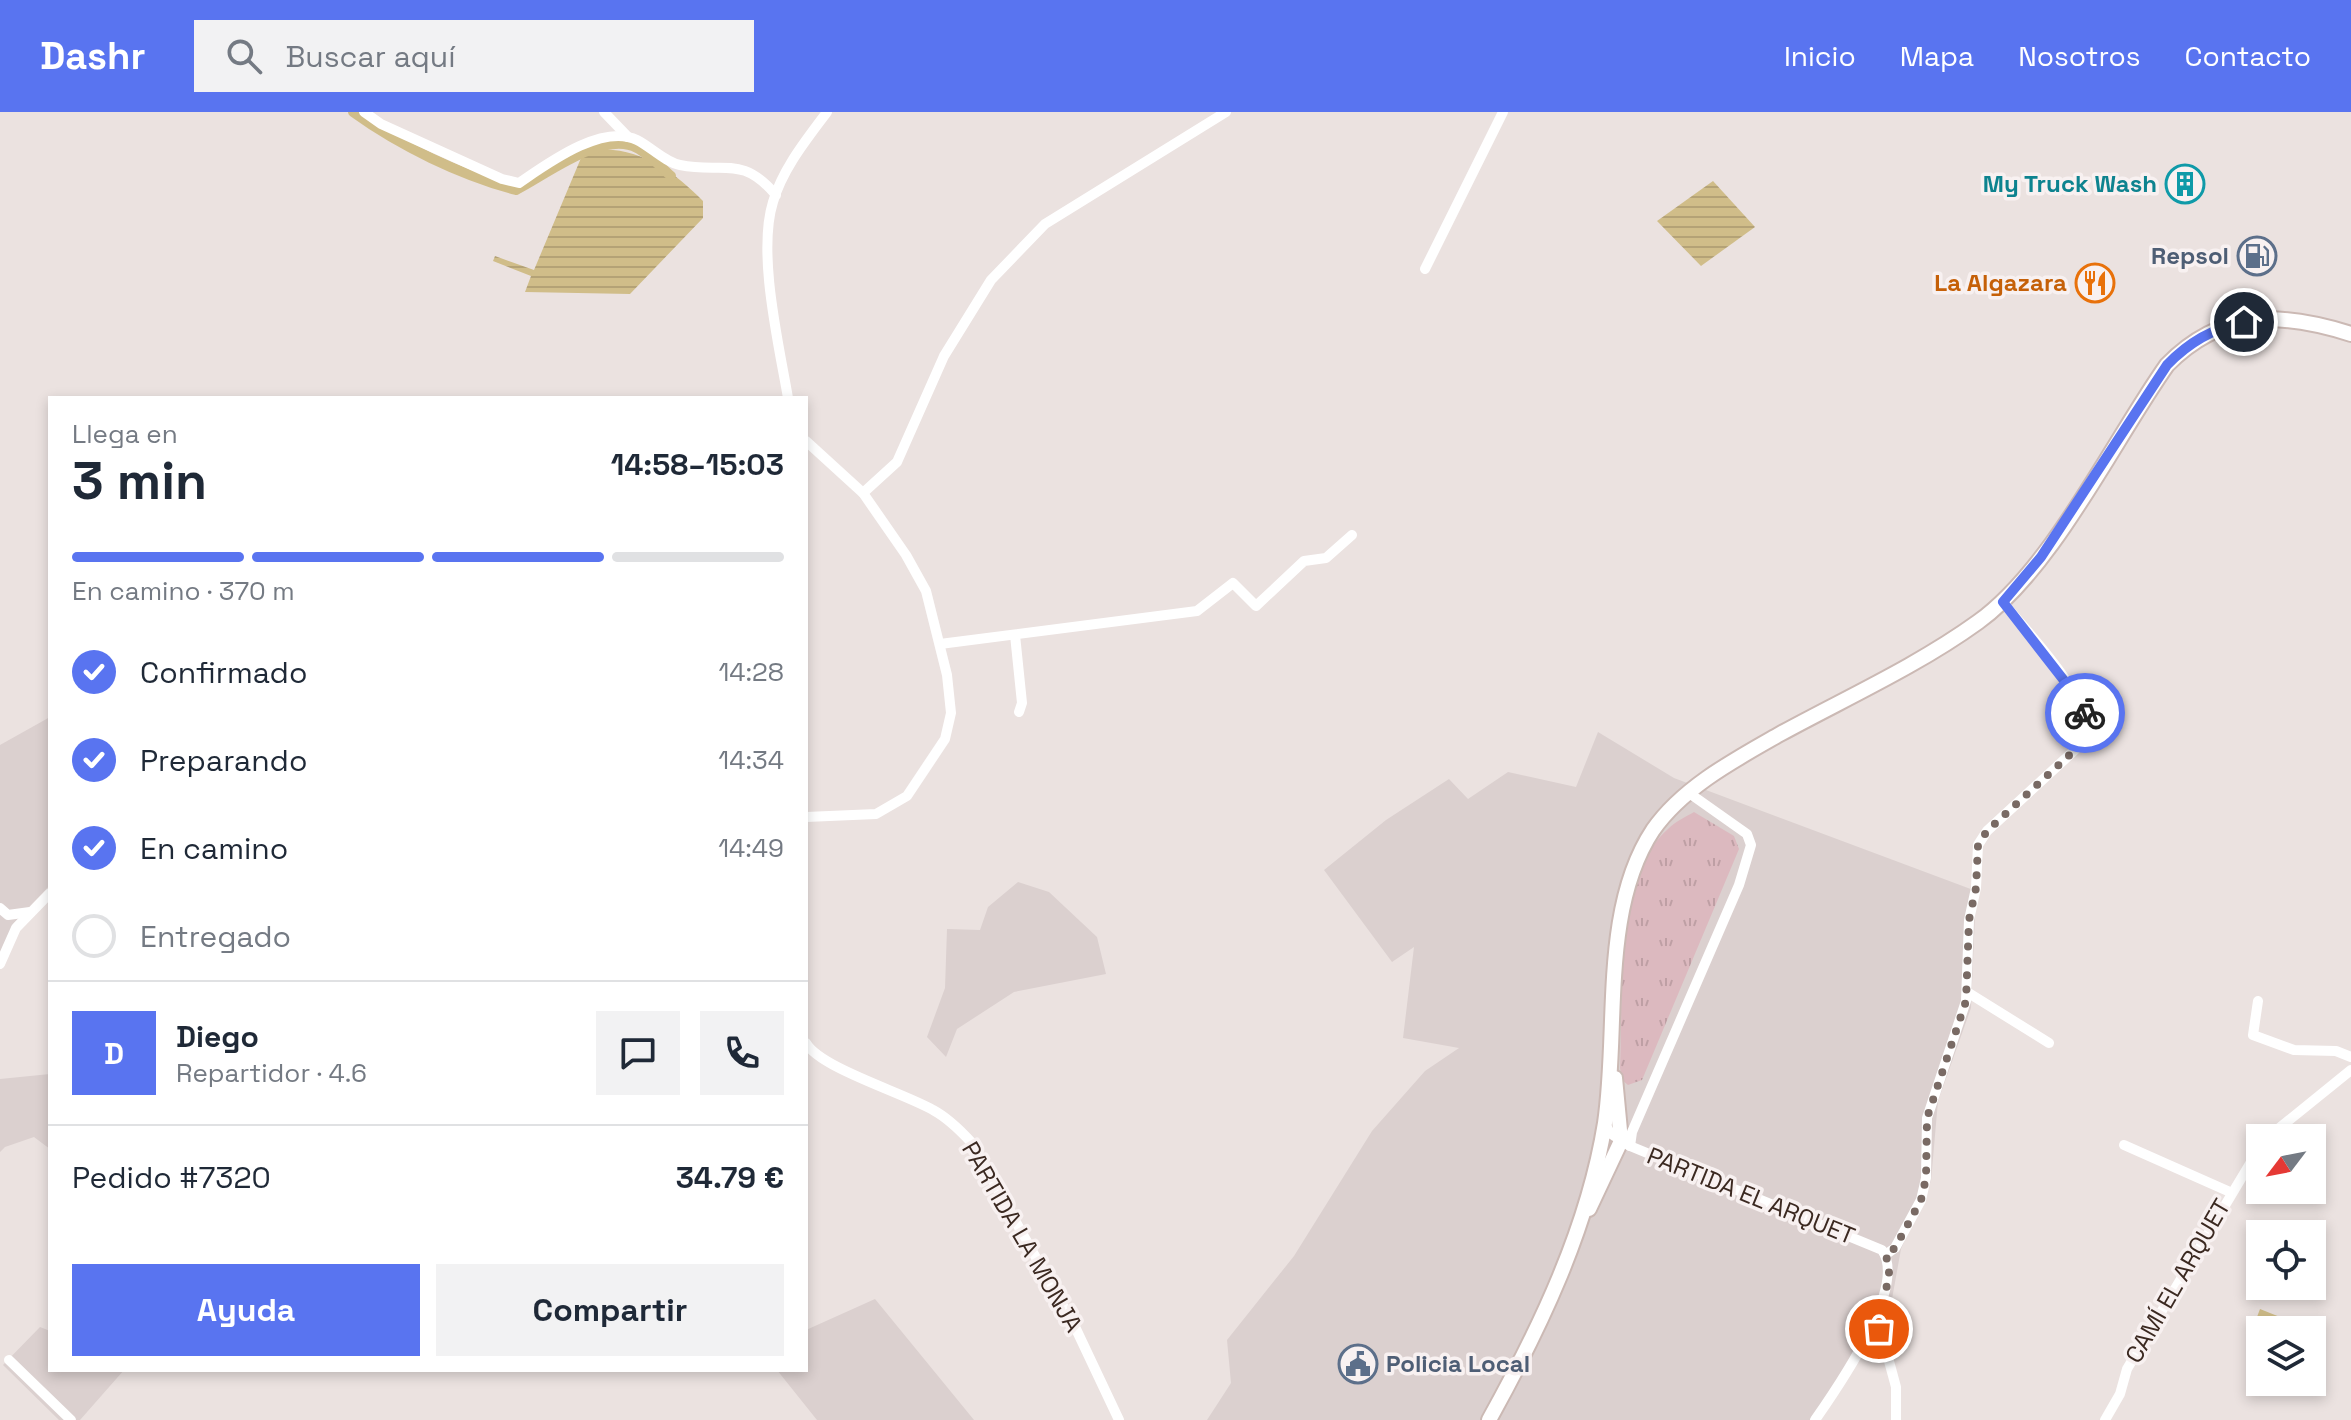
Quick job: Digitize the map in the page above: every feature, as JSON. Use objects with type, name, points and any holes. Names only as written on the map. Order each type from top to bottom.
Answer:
[{"type":"street","points":[[364,112],[381,124],[502,179],[519,183],[587,141],[628,137]]},
{"type":"street","points":[[604,112],[628,137],[678,165],[743,168],[764,181],[776,195]]},
{"type":"street","points":[[788,396],[768,272],[776,195],[795,155],[827,112]]},
{"type":"street","points":[[863,493],[897,462],[944,356],[1002,269],[1045,224],[1226,112]]},
{"type":"street","points":[[1425,269],[1503,112]]},
{"type":"street","points":[[1579,1227],[1604,1124],[1612,1055],[1620,921],[1627,883],[1640,852],[1656,826],[1689,793],[1755,748],[1945,643],[2003,602],[2041,557],[2146,394],[2180,352],[2227,325],[2260,318],[2290,318],[2351,334]]},
{"type":"street","points":[[808,443],[863,493],[906,555],[926,591],[940,644],[951,713],[945,739],[917,785],[893,807],[868,815],[808,816]]},
{"type":"street","points":[[940,644],[1197,611],[1233,583],[1256,606],[1304,561],[1326,558],[1352,535]]},
{"type":"street","points":[[1885,1255],[1895,1248],[1921,1200],[1926,1178],[1927,1118],[1967,992],[1969,920],[1976,888],[1978,845],[1987,831],[2090,736],[2086,714],[2073,692],[2003,602]]},
{"type":"street","points":[[1015,635],[1022,703],[1019,712]]},
{"type":"street","points":[[1489,1420],[1526,1354],[1579,1227],[1632,1132],[1739,885],[1751,845],[1747,834],[1689,793]]},
{"type":"street","points":[[0,964],[16,928],[48,895]]},
{"type":"street","points":[[0,908],[8,915],[30,912]]},
{"type":"street","points":[[1967,992],[2049,1043]]},
{"type":"street","points":[[2258,1001],[2253,1035],[2294,1050],[2336,1051],[2351,1057]]},
{"type":"street","name":"PARTIDA LA MONJA","points":[[808,1045],[821,1058],[932,1109],[955,1125],[971,1142],[1076,1329],[1119,1420]]},
{"type":"street","points":[[1612,1055],[1626,1144]]},
{"type":"street","points":[[2284,1124],[2351,1070]]},
{"type":"street","points":[[1604,1124],[1626,1144]]},
{"type":"street","name":"PARTIDA EL ARQUET","points":[[1626,1144],[1882,1250],[1889,1275],[1876,1312],[1847,1373],[1815,1420]]},
{"type":"street","points":[[2124,1145],[2230,1192]]},
{"type":"street","name":"CAMÍ EL ARQUET","points":[[2105,1420],[2120,1394],[2127,1369],[2246,1168]]},
{"type":"street","points":[[1876,1312],[1896,1387],[1896,1420]]},
{"type":"street","points":[[9,1360],[71,1420]]},
{"type":"shaded area","points":[[600,150],[615,150],[643,157],[669,172],[703,201],[703,218],[630,294],[525,292],[531,276],[493,261],[495,256],[534,270],[581,158]]},
{"type":"shaded area","points":[[1713,181],[1755,227],[1701,266],[1657,221]]},
{"type":"shaded area","points":[[48,718],[48,887],[14,923],[0,954],[0,745]]},
{"type":"shaded area","points":[[1598,732],[1674,778],[1976,891],[1971,1008],[1938,1101],[1931,1181],[1901,1249],[1892,1299],[1819,1420],[1207,1420],[1231,1383],[1227,1340],[1294,1256],[1372,1131],[1425,1071],[1459,1048],[1403,1038],[1414,947],[1392,962],[1324,870],[1386,820],[1449,779],[1468,799],[1508,772],[1576,787]]},
{"type":"shaded area","points":[[1018,882],[1049,892],[1097,937],[1106,974],[1014,992],[957,1029],[946,1057],[927,1037],[945,988],[947,929],[980,930],[988,907]]},
{"type":"shaded area","points":[[48,1074],[48,1148],[34,1137],[5,1147],[0,1152],[0,1079]]},
{"type":"shaded area","points":[[875,1299],[974,1420],[817,1420],[779,1372],[808,1372],[808,1329]]},
{"type":"shaded area","points":[[2260,1309],[2278,1316],[2257,1316]]},
{"type":"shaded area","points":[[40,1327],[48,1330],[48,1372],[122,1372],[80,1420],[59,1420],[3,1365]]},
{"type":"green space","points":[[1694,812],[1734,836],[1739,849],[1642,1080],[1628,1085],[1622,1080],[1620,1068],[1625,941],[1630,908],[1639,876],[1651,850],[1671,826]]},
{"type":"waterway","points":[[353,112],[431,158],[516,190],[575,157],[608,145],[623,144],[637,148],[671,176]]},
{"type":"way so far","points":[[1879,1329],[1876,1312],[1889,1275],[1885,1255],[1895,1248],[1921,1200],[1926,1178],[1924,1139],[1927,1118],[1966,1001],[1969,920],[1976,888],[1978,845],[1987,831],[2090,736],[2085,713]]},
{"type":"place","name":"My Truck Wash","points":[[2185,184]]},
{"type":"place","name":"Repsol","points":[[2257,256]]},
{"type":"place","name":"La Algazara","points":[[2095,283]]},
{"type":"place","name":"Policia Local","points":[[1358,1364]]},
{"type":"route","points":[[2085,713],[2073,692],[2003,602],[2041,557],[2167,365],[2191,344],[2227,325],[2244,322]]}]
